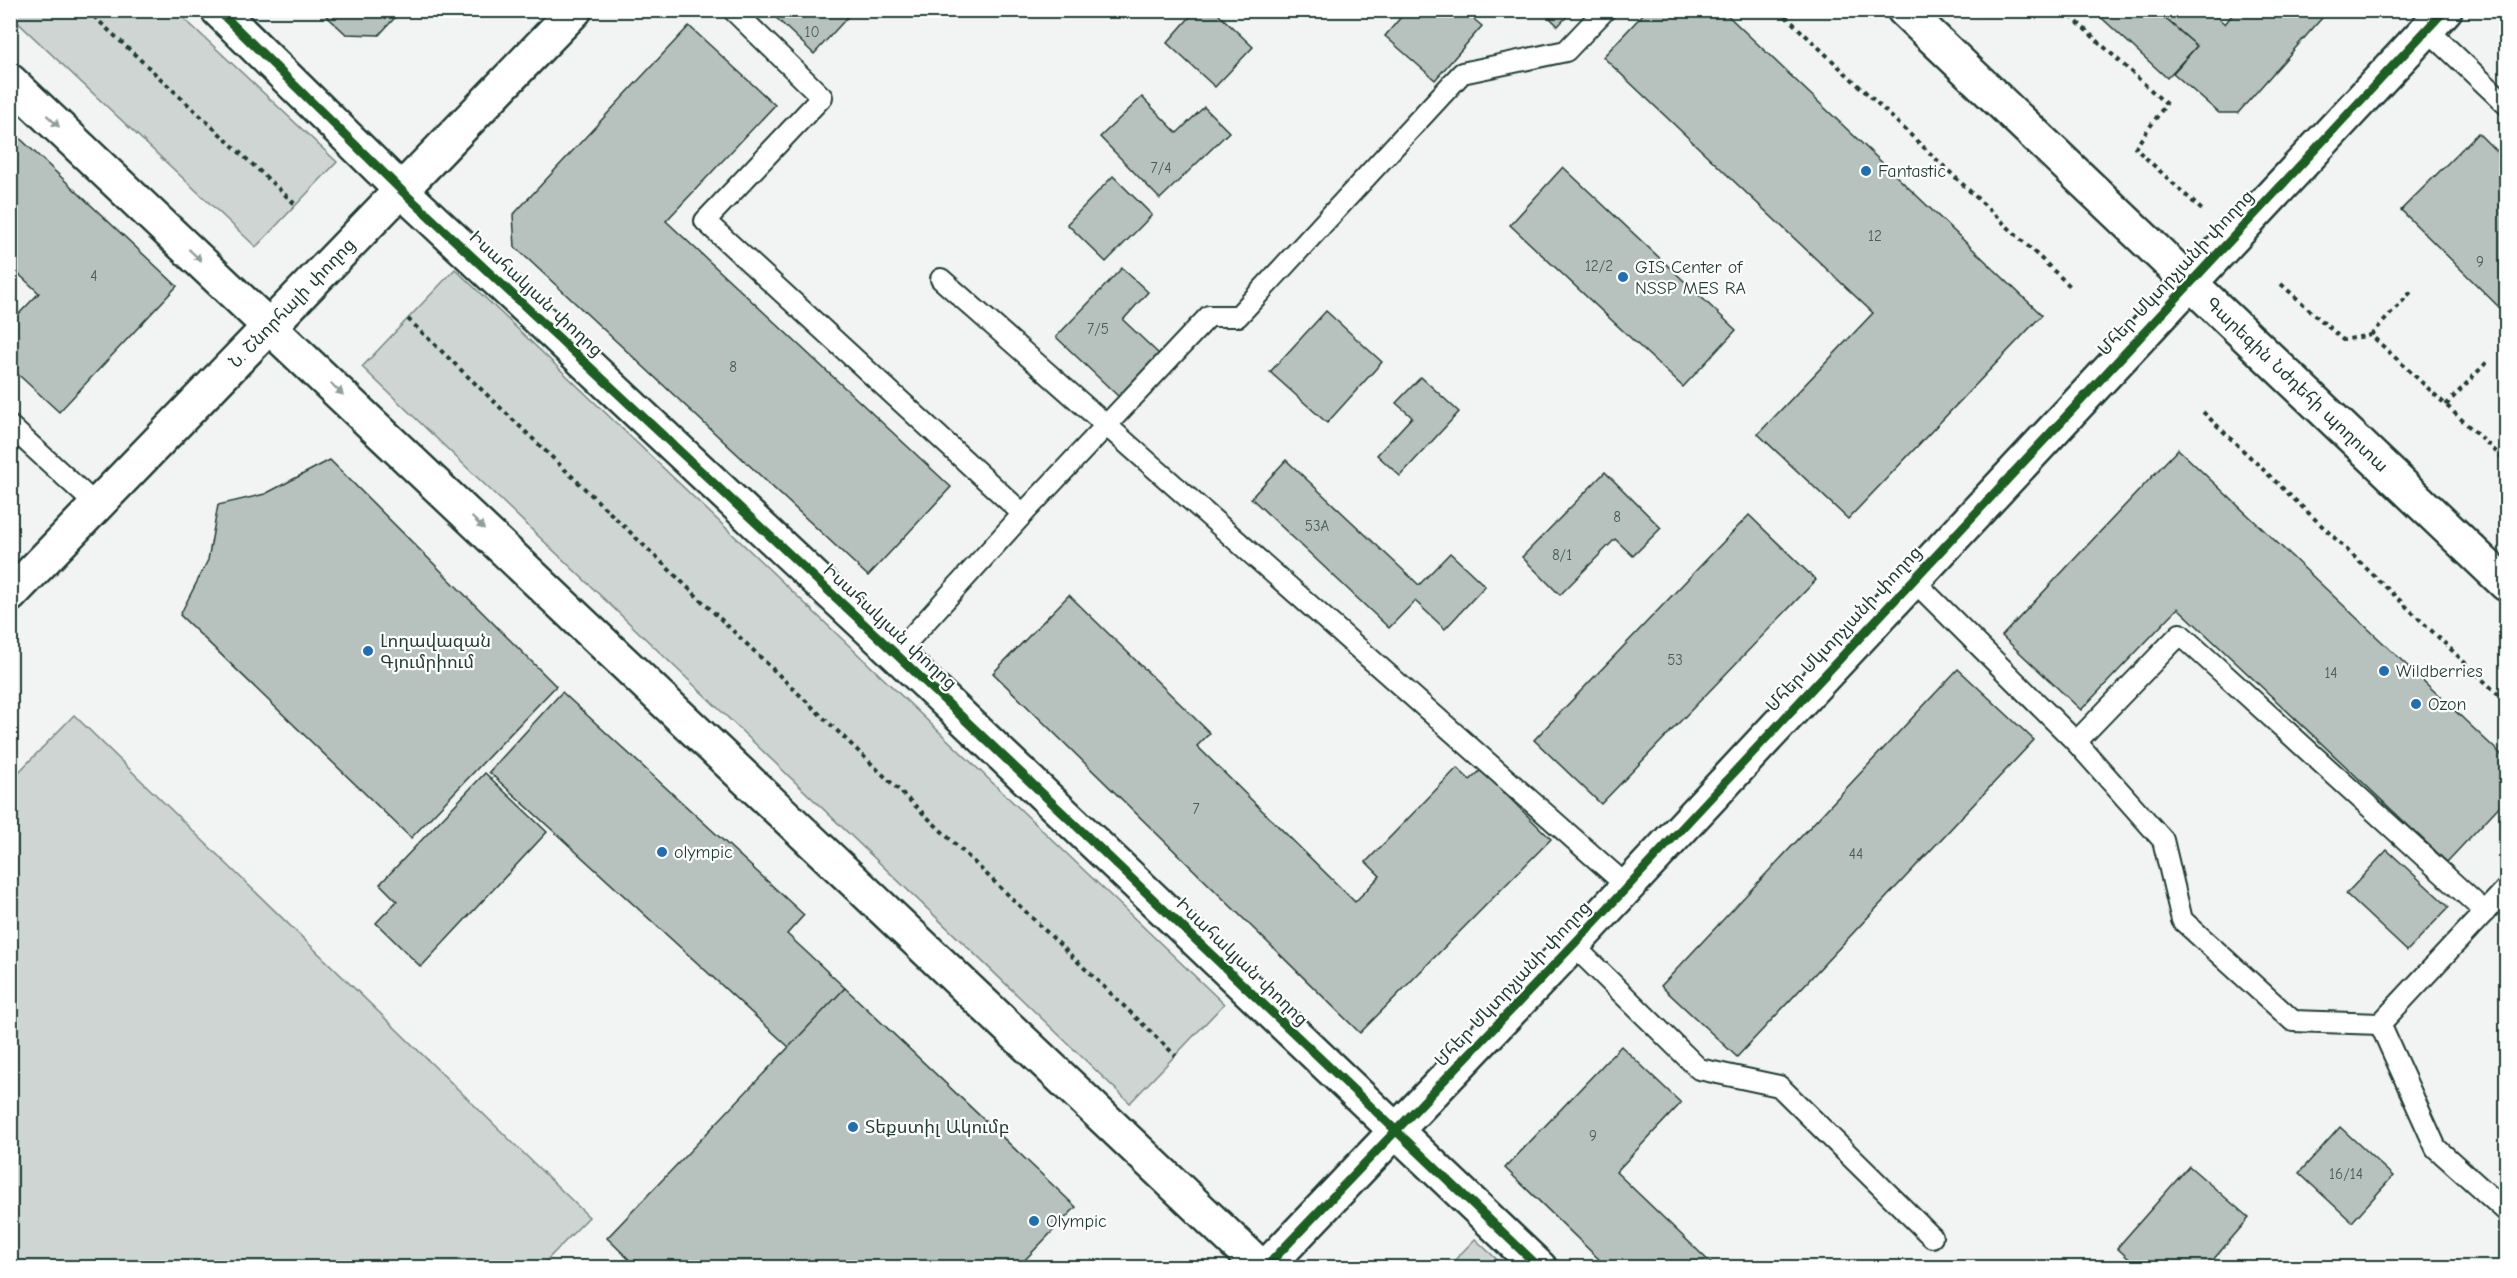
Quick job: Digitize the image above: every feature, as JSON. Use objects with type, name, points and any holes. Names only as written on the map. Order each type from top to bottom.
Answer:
[{"type":"main road","name":"Իսահակյան փողոց","points":[[218,10],[401,190],[896,654],[1540,1268]]},
{"type":"main road","name":"Ն. Շնորհալի փողոց","points":[[10,595],[575,10]]},
{"type":"main road","name":"Գարեգին Նժդեհի պողոտա","points":[[1904,10],[2506,584]]},
{"type":"main road","name":"Մհեր Մկտրչյանի փողոց","points":[[1264,1268],[1574,945],[2189,282],[2436,20]]},
{"type":"main road","points":[[10,81],[1264,1268]]},
{"type":"lane","points":[[733,10],[822,97],[705,221],[1023,514]]},
{"type":"lane","points":[[896,654],[1023,514],[1209,316],[1238,316],[1462,73],[1566,51],[1605,10]]},
{"type":"lane","points":[[2436,20],[2506,104]]},
{"type":"lane","points":[[941,279],[1627,886]]},
{"type":"lane","points":[[10,426],[97,506]]},
{"type":"lane","points":[[1913,580],[2076,742],[2163,840],[2181,920],[2293,1021],[2380,1024],[2506,889]]},
{"type":"lane","points":[[2076,742],[2180,634],[2485,912]]},
{"type":"lane","points":[[1574,945],[1699,1069],[1779,1086],[1932,1237]]},
{"type":"lane","points":[[2380,1024],[2436,1148],[2506,1211]]},
{"type":"path","points":[[87,10],[296,205]]},
{"type":"path","points":[[1779,10],[2072,288]]},
{"type":"path","points":[[2064,10],[2166,104],[2135,148],[2204,211]]},
{"type":"path","points":[[2281,285],[2343,340],[2371,335],[2411,292]]},
{"type":"path","points":[[408,319],[1176,1056]]},
{"type":"path","points":[[2371,335],[2506,461]]},
{"type":"path","points":[[2446,405],[2488,361]]},
{"type":"path","points":[[2203,412],[2506,702]]},
{"type":"shaded area","points":[[10,11],[176,11],[337,162],[256,247],[11,16]]},
{"type":"shaded area","points":[[455,269],[1224,1004],[1130,1103],[362,367]]},
{"type":"shaded area","points":[[74,715],[589,1217],[540,1267],[11,1267],[11,780]]},
{"type":"shaded area","points":[[1475,1239],[1505,1267],[1448,1267]]},
{"type":"building","points":[[320,10],[402,10],[379,35],[346,34]]},
{"type":"building","points":[[768,10],[854,10],[814,54]]},
{"type":"building","points":[[1196,10],[1214,10],[1253,47],[1215,87],[1167,43]]},
{"type":"building","points":[[1407,10],[1463,10],[1482,26],[1435,80],[1385,36]]},
{"type":"building","points":[[1542,10],[1573,10],[1558,26]]},
{"type":"building","points":[[1647,10],[1722,10],[2042,315],[1848,519],[1758,434],[1873,313],[1603,57]]},
{"type":"building","points":[[2093,10],[2159,10],[2158,12],[2197,46],[2167,78]]},
{"type":"building","points":[[2159,10],[2209,10],[2225,24],[2236,10],[2329,10],[2238,113],[2219,113],[2173,73],[2197,46],[2158,12]]},
{"type":"building","points":[[689,26],[775,105],[666,221],[951,487],[868,576],[515,247],[513,215]]},
{"type":"building","points":[[1142,97],[1177,133],[1204,107],[1229,132],[1160,199],[1100,137]]},
{"type":"building","points":[[10,129],[177,286],[59,412],[10,367],[10,323],[39,293],[10,266]]},
{"type":"building","points":[[2478,133],[2506,161],[2506,314],[2401,210]]},
{"type":"building","name":"GIS Center of NSSP MES RA","points":[[1563,167],[1736,330],[1683,387],[1510,225]]},
{"type":"building","points":[[1113,176],[1152,215],[1106,262],[1067,224]]},
{"type":"building","points":[[1122,268],[1148,292],[1123,320],[1159,354],[1119,397],[1056,337]]},
{"type":"building","points":[[1326,311],[1382,362],[1327,423],[1270,372]]},
{"type":"building","points":[[1421,377],[1459,412],[1400,476],[1377,455],[1412,417],[1396,403]]},
{"type":"building","points":[[2178,449],[2506,759],[2506,799],[2447,862],[2178,608],[2081,710],[2002,636]]},
{"type":"building","name":"Լողավազան Գյումրիում","points":[[330,460],[556,686],[411,838],[180,615],[208,560],[218,505],[265,494]]},
{"type":"building","points":[[1286,460],[1419,585],[1450,553],[1485,586],[1445,629],[1415,601],[1389,628],[1251,498]]},
{"type":"building","points":[[1605,472],[1661,528],[1633,556],[1615,539],[1560,595],[1522,557]]},
{"type":"building","points":[[1749,515],[1816,580],[1601,804],[1534,740]]},
{"type":"building","points":[[1069,595],[1210,733],[1197,746],[1355,902],[1380,876],[1366,862],[1457,768],[1470,780],[1481,770],[1551,839],[1360,1033],[993,673]]},
{"type":"building","points":[[1958,669],[2034,740],[1737,1057],[1661,986]]},
{"type":"building","points":[[562,692],[804,915],[787,934],[845,988],[790,1048],[489,772]]},
{"type":"building","points":[[485,773],[547,832],[421,967],[376,923],[397,901],[380,884]]},
{"type":"building","points":[[2387,850],[2449,907],[2407,951],[2346,894]]},
{"type":"building","name":"Տեքստիլ Ակումբ","points":[[845,988],[1076,1207],[1017,1268],[638,1268],[607,1238]]},
{"type":"building","points":[[1621,1046],[1681,1103],[1616,1172],[1716,1268],[1608,1268],[1505,1168]]},
{"type":"building","points":[[2340,1127],[2393,1176],[2352,1222],[2299,1173]]},
{"type":"building","points":[[2189,1166],[2249,1218],[2206,1268],[2139,1268],[2117,1248]]},
{"type":"cycle path","points":[[218,10],[401,190],[896,654],[1540,1268]]},
{"type":"cycle path","points":[[1265,1268],[1573,945],[2445,10]]},
{"type":"place","name":"Fantastic","points":[[1866,171]]},
{"type":"place","name":"GIS Center of NSSP MES RA","points":[[1623,277]]},
{"type":"place","name":"Լողավազան Գյումրիում","points":[[368,651]]},
{"type":"place","name":"Wildberries","points":[[2384,671]]},
{"type":"place","name":"Ozon","points":[[2416,704]]},
{"type":"place","name":"olympic","points":[[662,852]]},
{"type":"place","name":"Տեքստիլ Ակումբ","points":[[853,1127]]},
{"type":"place","name":"Olympic","points":[[1034,1221]]}]
